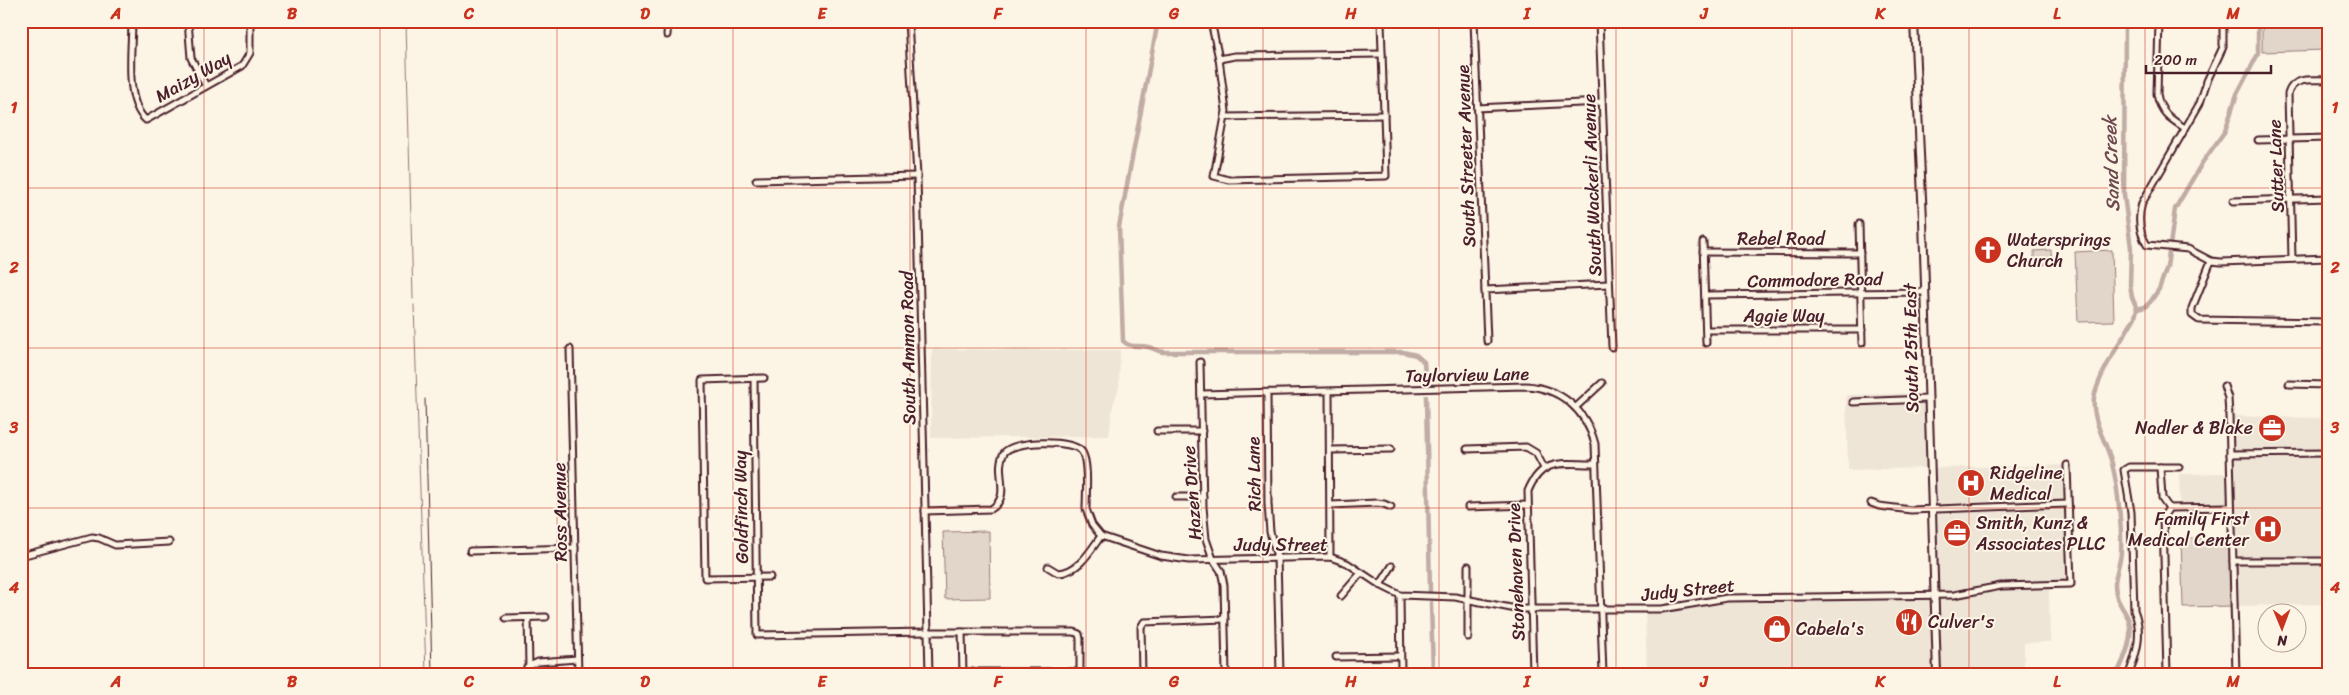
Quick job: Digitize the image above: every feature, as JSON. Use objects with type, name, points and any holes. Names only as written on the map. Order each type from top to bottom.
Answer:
[{"type":"main road","name":"South 25th East","points":[[1914,21],[1925,292],[1936,674]]},
{"type":"street","name":"Maizy Way","points":[[132,21],[132,99],[141,116],[146,120],[242,66],[250,53],[250,21]]},
{"type":"street","points":[[188,21],[191,58],[206,86]]},
{"type":"street","points":[[668,21],[668,35]]},
{"type":"street","name":"South Ammon Road","points":[[908,21],[917,176],[929,674]]},
{"type":"street","points":[[1211,21],[1220,59],[1225,117],[1214,176],[1229,180],[1386,176],[1381,21]]},
{"type":"street","name":"South Streeter Avenue","points":[[1474,21],[1487,341]]},
{"type":"street","name":"South Wackerli Avenue","points":[[1599,21],[1612,348]]},
{"type":"street","points":[[2159,21],[2157,94],[2159,104],[2165,114],[2185,128]]},
{"type":"street","points":[[2223,21],[2223,47],[2207,81],[2200,103],[2142,203],[2139,216],[2144,239],[2147,245],[2188,249],[2211,261],[2328,258]]},
{"type":"street","points":[[1220,59],[1235,56],[1382,54]]},
{"type":"street","name":"Sutter Lane","points":[[2292,259],[2288,94],[2293,84],[2304,81],[2328,80]]},
{"type":"street","points":[[1477,108],[1602,102]]},
{"type":"street","points":[[1225,117],[1384,115]]},
{"type":"street","points":[[2258,140],[2328,138]]},
{"type":"street","points":[[756,180],[917,176]]},
{"type":"street","points":[[2233,201],[2328,198]]},
{"type":"street","points":[[1859,224],[1862,342]]},
{"type":"street","points":[[1702,242],[1706,343]]},
{"type":"street","name":"Rebel Road","points":[[1703,252],[1860,253]]},
{"type":"street","points":[[2211,261],[2192,308],[2192,315],[2200,320],[2328,322]]},
{"type":"street","points":[[1485,290],[1609,284]]},
{"type":"street","name":"Commodore Road","points":[[1705,295],[1925,292]]},
{"type":"street","name":"Aggie Way","points":[[1706,330],[1862,330]]},
{"type":"street","name":"Ross Avenue","points":[[570,349],[578,674]]},
{"type":"street","name":"Hazen Drive","points":[[1200,362],[1203,497],[1206,539],[1213,559],[1221,571],[1224,585],[1226,674]]},
{"type":"street","name":"Goldfinch Way","points":[[754,378],[757,635],[928,632]]},
{"type":"street","points":[[764,378],[702,380],[705,578],[770,577]]},
{"type":"street","points":[[1576,408],[1602,383]]},
{"type":"street","points":[[2289,384],[2328,385]]},
{"type":"street","name":"Taylorview Lane","points":[[1201,394],[1526,386],[1539,387],[1553,392],[1576,408],[1586,420],[1593,436],[1596,464],[1603,674]]},
{"type":"street","points":[[2224,386],[2228,398],[2236,674]]},
{"type":"street","points":[[1329,392],[1330,557]]},
{"type":"street","name":"Rich Lane","points":[[1267,393],[1268,504],[1270,532],[1277,558],[1280,674]]},
{"type":"street","points":[[1853,402],[1927,399]]},
{"type":"street","points":[[1157,431],[1202,431]]},
{"type":"street","points":[[925,511],[990,509],[997,505],[1001,499],[1002,458],[1009,448],[1020,444],[1071,444],[1078,447],[1084,454],[1086,509],[1092,525],[1101,536],[1085,558],[1071,570],[1058,573],[1048,568]]},
{"type":"street","points":[[1466,449],[1526,447],[1536,453],[1544,468],[1553,465],[1596,464]]},
{"type":"street","points":[[1330,450],[1391,449]]},
{"type":"street","points":[[2230,454],[2328,453]]},
{"type":"street","points":[[1871,503],[1896,509],[2068,504],[2067,466]]},
{"type":"street","points":[[2129,674],[2138,649],[2138,620],[2134,610],[2131,512],[2124,470],[2129,467],[2179,467]]},
{"type":"street","points":[[2160,467],[2162,498],[2169,508]]},
{"type":"street","name":"Stonehaven Drive","points":[[1534,674],[1528,491],[1533,479],[1544,468]]},
{"type":"street","points":[[1176,497],[1203,497]]},
{"type":"street","points":[[1330,505],[1377,503],[1391,507]]},
{"type":"street","points":[[1468,507],[1528,504]]},
{"type":"street","name":"Judy Street","points":[[1101,536],[1160,556],[1189,560],[1330,557],[1347,563],[1380,585],[1400,595],[1455,597],[1496,607],[1531,609],[1662,609],[1726,598],[1934,595],[1964,593],[2001,586],[2071,584],[2068,504]]},
{"type":"street","points":[[2169,508],[2231,507]]},
{"type":"street","points":[[2167,674],[2163,517],[2169,508]]},
{"type":"street","points":[[21,556],[92,538],[99,538],[115,546],[169,542]]},
{"type":"street","points":[[470,551],[575,548]]},
{"type":"street","points":[[2232,561],[2328,560]]},
{"type":"street","points":[[1380,585],[1392,566]]},
{"type":"street","points":[[1468,566],[1468,637]]},
{"type":"street","points":[[1341,596],[1361,573]]},
{"type":"street","points":[[1400,595],[1401,674]]},
{"type":"street","points":[[506,618],[546,617]]},
{"type":"street","points":[[524,674],[529,666],[528,618]]},
{"type":"street","points":[[1142,674],[1141,626],[1144,622],[1225,619]]},
{"type":"street","points":[[928,632],[962,632],[1074,632],[1080,638],[1080,673],[963,673],[962,632]]},
{"type":"street","points":[[1336,657],[1400,656]]},
{"type":"street","points":[[529,666],[538,662],[577,659]]},
{"type":"shaded area","points":[[2262,21],[2327,21],[2327,50],[2262,52]]},
{"type":"shaded area","points":[[2051,250],[2052,264],[2034,265],[2034,251]]},
{"type":"shaded area","points":[[2112,250],[2114,321],[2078,322],[2075,252]]},
{"type":"shaded area","points":[[932,349],[1120,350],[1119,387],[1113,405],[1109,436],[931,438]]},
{"type":"shaded area","points":[[1927,393],[1930,468],[2067,465],[2071,584],[2049,585],[2050,642],[2024,643],[2024,674],[1647,674],[1645,609],[1727,598],[1934,595],[1929,468],[1848,470],[1846,395]]},
{"type":"shaded area","points":[[2229,416],[2328,418],[2328,604],[2256,602],[2256,606],[2234,606],[2231,507],[2180,508],[2179,474],[2230,473]]},
{"type":"shaded area","points":[[989,531],[990,598],[945,599],[943,532]]},
{"type":"shaded area","points":[[2232,538],[2234,606],[2183,607],[2181,539]]},
{"type":"waterway","points":[[406,21],[413,299]]},
{"type":"waterway","points":[[1158,21],[1119,227],[1123,341],[1132,346],[1145,346],[1165,352],[1403,352],[1416,355],[1424,362],[1426,384]]},
{"type":"waterway","name":"Sand Creek","points":[[2117,674],[2126,653],[2130,630],[2127,616],[2116,595],[2115,581],[2121,555],[2121,542],[2115,476],[2111,459],[2095,416],[2094,398],[2100,379],[2135,317],[2137,309],[2130,285],[2131,248],[2124,195],[2125,21]]},
{"type":"waterway","points":[[2137,309],[2145,307],[2159,289],[2167,267],[2175,209],[2202,163],[2225,131],[2237,94],[2258,54],[2258,21]]},
{"type":"waterway","points":[[414,305],[426,674]]},
{"type":"waterway","points":[[1426,397],[1430,591]]},
{"type":"waterway","points":[[1431,603],[1433,674]]},
{"type":"railway","points":[[425,399],[432,674]]},
{"type":"place","name":"Watersprings Church","points":[[1988,250]]},
{"type":"place","name":"Nadler & Blake","points":[[2272,428]]},
{"type":"place","name":"Ridgeline Medical","points":[[1971,483]]},
{"type":"place","name":"Family First Medical Center","points":[[2268,529]]},
{"type":"place","name":"Smith, Kunz & Associates PLLC","points":[[1957,533]]},
{"type":"place","name":"Culver's","points":[[1909,622]]},
{"type":"place","name":"Cabela's","points":[[1777,629]]}]
